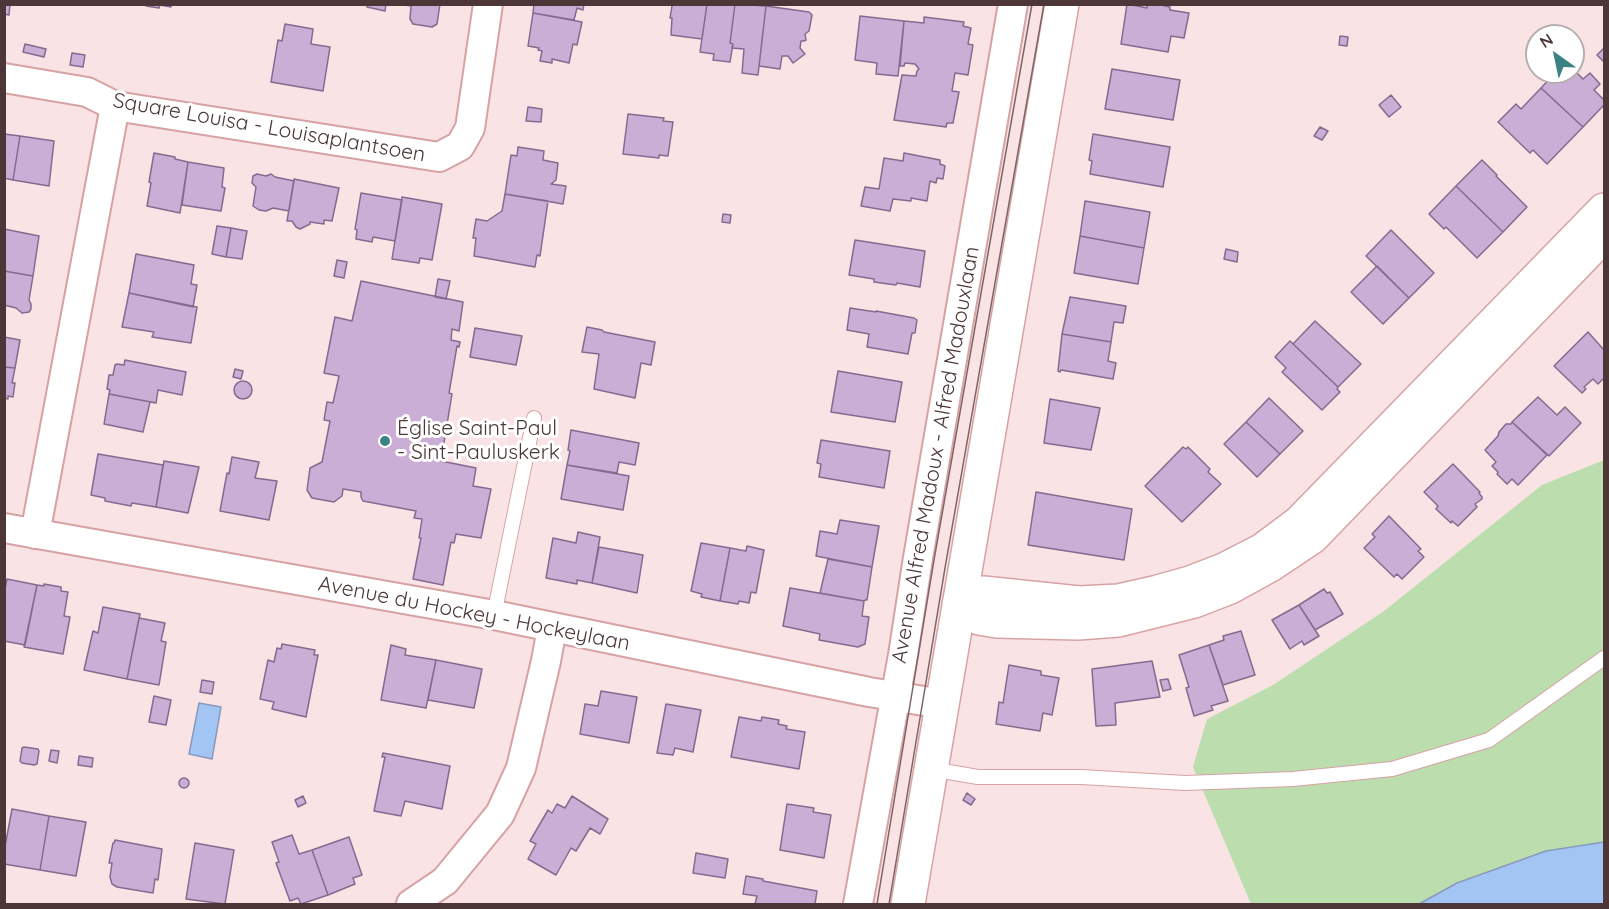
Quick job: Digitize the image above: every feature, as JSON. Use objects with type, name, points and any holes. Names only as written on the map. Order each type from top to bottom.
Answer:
[{"type":"street","name":"Square Louisa - Louisaplantsoen","points":[[4,78],[87,92],[115,106],[439,157],[460,146],[470,128],[488,4]]},
{"type":"street","name":"Avenue Alfred Madoux - Alfred Madouxlaan","points":[[858,904],[1013,4]]},
{"type":"street","points":[[908,904],[1062,4]]},
{"type":"street","points":[[35,534],[115,106]]},
{"type":"street","points":[[959,604],[983,593],[1079,603],[1118,601],[1190,583],[1224,570],[1263,550],[1299,523],[1605,210]]},
{"type":"street","points":[[959,604],[979,618],[997,621],[1078,623],[1118,620],[1194,601],[1230,587],[1270,565],[1311,537],[1605,235]]},
{"type":"street","name":"Avenue du Hockey - Hockeylaan","points":[[4,528],[494,615],[942,704]]},
{"type":"street","points":[[411,904],[445,880],[500,814],[521,768],[552,628]]},
{"type":"lane","points":[[494,615],[534,418]]},
{"type":"lane","points":[[931,770],[978,777],[1081,777],[1185,783],[1293,779],[1392,769],[1489,740],[1605,658]]},
{"type":"green space","points":[[1604,460],[1604,904],[1251,904],[1193,767],[1207,719],[1273,685],[1384,611],[1542,485]]},
{"type":"water","points":[[199,703],[221,707],[212,759],[189,754]]},
{"type":"water","points":[[1604,842],[1604,904],[1419,904],[1457,883],[1546,851]]},
{"type":"building","points":[[4,4],[10,4],[9,15],[4,14]]},
{"type":"building","points":[[146,4],[171,4],[171,7],[160,5],[159,8],[146,6]]},
{"type":"building","points":[[367,4],[386,4],[385,11],[367,7]]},
{"type":"building","points":[[440,4],[437,24],[432,27],[413,24],[410,19],[411,6],[405,5]]},
{"type":"building","points":[[534,4],[584,4],[583,10],[577,8],[574,20],[533,13]]},
{"type":"building","points":[[674,4],[707,4],[702,39],[671,35],[672,18],[670,18]]},
{"type":"building","points":[[707,4],[735,4],[730,62],[713,60],[714,54],[700,52]]},
{"type":"building","points":[[735,4],[766,6],[758,75],[742,73],[744,49],[732,48],[733,44],[730,43]]},
{"type":"building","points":[[1127,4],[1147,8],[1147,4],[1156,4],[1170,7],[1170,10],[1189,13],[1184,38],[1171,36],[1168,52],[1121,44]]},
{"type":"building","points":[[766,6],[809,12],[812,15],[809,31],[805,34],[806,40],[801,41],[800,48],[805,54],[793,63],[788,56],[782,56],[780,69],[759,66]]},
{"type":"building","points":[[533,13],[582,22],[577,45],[573,44],[569,63],[552,59],[552,63],[540,61],[542,51],[538,50],[539,48],[528,46]]},
{"type":"building","points":[[860,16],[904,21],[898,76],[876,74],[877,63],[855,60]]},
{"type":"building","points":[[924,17],[964,22],[963,26],[971,28],[968,44],[973,45],[968,75],[955,73],[952,91],[959,92],[953,123],[947,123],[946,127],[894,120],[902,75],[916,76],[919,69],[915,64],[905,63],[904,66],[900,66],[904,21],[924,23]]},
{"type":"building","points":[[285,24],[313,29],[311,44],[330,47],[323,91],[271,82],[278,40],[282,41]]},
{"type":"building","points":[[1340,36],[1348,37],[1347,46],[1339,45]]},
{"type":"building","points":[[25,44],[46,49],[44,57],[23,52]]},
{"type":"building","points":[[1604,48],[1604,62],[1597,55]]},
{"type":"building","points":[[72,53],[85,55],[83,67],[70,65]]},
{"type":"building","points":[[1112,69],[1180,80],[1173,120],[1105,109]]},
{"type":"building","points":[[1590,73],[1600,84],[1594,90],[1604,100],[1604,105],[1583,127],[1541,88],[1545,84],[1585,84],[1585,77]]},
{"type":"building","points":[[1541,88],[1583,127],[1547,164],[1533,150],[1530,153],[1498,122],[1516,104],[1521,109]]},
{"type":"building","points":[[1391,95],[1401,107],[1389,117],[1379,105]]},
{"type":"building","points":[[528,107],[542,109],[541,122],[526,121]]},
{"type":"building","points":[[628,114],[664,118],[663,121],[673,122],[668,156],[659,155],[659,158],[623,154]]},
{"type":"building","points":[[1320,127],[1328,131],[1322,140],[1314,136]]},
{"type":"building","points":[[4,134],[20,136],[13,180],[4,178]]},
{"type":"building","points":[[1093,134],[1170,147],[1163,187],[1090,174],[1092,161],[1089,160]]},
{"type":"building","points":[[20,136],[54,141],[49,186],[13,180]]},
{"type":"building","points":[[518,147],[544,151],[543,160],[558,163],[556,180],[551,184],[566,186],[563,204],[505,194],[511,155],[517,156]]},
{"type":"building","points":[[154,153],[188,162],[180,213],[147,206]]},
{"type":"building","points":[[904,153],[940,160],[940,164],[945,166],[943,179],[937,178],[936,183],[930,181],[927,201],[911,198],[911,201],[893,199],[890,211],[861,206],[865,187],[879,189],[884,158],[903,161]]},
{"type":"building","points":[[1482,160],[1527,207],[1503,232],[1456,186]]},
{"type":"building","points":[[188,162],[224,168],[222,187],[225,188],[221,211],[182,205]]},
{"type":"building","points":[[257,174],[266,176],[271,174],[294,181],[289,211],[273,208],[266,211],[253,206],[256,187],[252,183],[253,176]]},
{"type":"building","points":[[294,179],[339,188],[332,221],[324,220],[324,224],[310,222],[300,229],[292,221],[287,221]]},
{"type":"building","points":[[1456,186],[1503,232],[1477,258],[1446,227],[1444,229],[1429,214]]},
{"type":"building","points":[[361,193],[402,200],[395,241],[373,237],[372,242],[356,239],[357,230],[355,229]]},
{"type":"building","points":[[505,194],[548,201],[540,256],[537,255],[535,267],[474,256],[476,238],[473,238],[476,219],[487,221],[502,211]]},
{"type":"building","points":[[402,197],[442,204],[432,260],[420,258],[419,263],[392,259]]},
{"type":"building","points":[[1085,201],[1150,212],[1144,248],[1080,236]]},
{"type":"building","points":[[723,214],[731,215],[730,223],[722,222]]},
{"type":"building","points":[[217,226],[231,228],[226,257],[212,254]]},
{"type":"building","points":[[231,228],[247,231],[242,259],[226,257]]},
{"type":"building","points":[[4,229],[39,236],[33,276],[4,271]]},
{"type":"building","points":[[1391,230],[1434,273],[1409,298],[1366,256]]},
{"type":"building","points":[[1080,236],[1144,248],[1138,284],[1074,273]]},
{"type":"building","points":[[855,240],[925,251],[920,287],[874,282],[874,279],[849,275]]},
{"type":"building","points":[[1226,249],[1238,252],[1237,262],[1224,259]]},
{"type":"building","points":[[136,254],[194,265],[191,284],[197,285],[193,307],[129,293]]},
{"type":"building","points":[[337,260],[347,262],[344,278],[334,276]]},
{"type":"building","points":[[1377,266],[1409,298],[1383,324],[1351,292]]},
{"type":"building","points":[[4,271],[33,276],[29,312],[22,313],[16,308],[4,305]]},
{"type":"building","points":[[438,279],[450,281],[446,299],[435,297]]},
{"type":"building","name":"Église Saint-Paul - Sint-Pauluskerk","points":[[361,281],[463,302],[459,331],[452,329],[451,340],[460,342],[459,347],[457,346],[449,393],[452,394],[441,461],[476,468],[473,486],[491,489],[481,538],[456,534],[454,543],[451,542],[443,585],[413,579],[421,538],[419,538],[422,519],[414,518],[416,511],[363,501],[361,492],[343,489],[342,496],[334,502],[312,498],[307,490],[310,468],[322,462],[330,421],[324,420],[327,402],[333,403],[339,376],[324,373],[335,317],[352,321]]},
{"type":"building","points":[[129,293],[197,307],[191,343],[152,337],[154,332],[122,327]]},
{"type":"building","points":[[1070,297],[1126,306],[1123,323],[1114,322],[1111,342],[1062,334]]},
{"type":"building","points":[[850,308],[917,320],[908,354],[867,347],[869,334],[847,330]]},
{"type":"building","points":[[1315,321],[1361,364],[1338,387],[1293,344]]},
{"type":"building","points":[[587,327],[655,342],[651,365],[641,363],[635,398],[594,389],[599,354],[582,352]]},
{"type":"building","points":[[475,328],[522,336],[516,365],[470,357]]},
{"type":"building","points":[[1588,332],[1604,350],[1604,378],[1598,384],[1593,379],[1584,387],[1586,389],[1582,393],[1554,366]]},
{"type":"building","points":[[1062,334],[1111,342],[1108,361],[1116,363],[1113,379],[1058,371]]},
{"type":"building","points":[[4,337],[20,340],[15,368],[4,367]]},
{"type":"building","points":[[1290,341],[1338,387],[1340,392],[1322,410],[1282,372],[1286,368],[1275,357]]},
{"type":"building","points":[[125,360],[186,372],[182,395],[158,390],[156,403],[109,394],[110,390],[107,389],[109,375],[113,375],[115,365],[124,365]]},
{"type":"building","points":[[4,367],[15,368],[12,383],[15,383],[13,397],[8,396],[8,399],[4,398]]},
{"type":"building","points":[[235,369],[243,371],[241,379],[233,377]]},
{"type":"building","points":[[838,371],[902,382],[895,422],[831,412]]},
{"type":"building","points":[[243,381],[249,384],[252,390],[249,396],[243,399],[237,396],[234,390],[237,384]]},
{"type":"building","points":[[109,394],[156,403],[150,402],[143,432],[104,424]]},
{"type":"building","points":[[1538,397],[1557,415],[1565,407],[1581,423],[1549,456],[1512,422]]},
{"type":"building","points":[[1269,398],[1303,431],[1280,454],[1246,422]]},
{"type":"building","points":[[1050,399],[1100,408],[1091,450],[1044,443]]},
{"type":"building","points":[[1246,422],[1280,454],[1257,477],[1224,444]]},
{"type":"building","points":[[1512,422],[1547,455],[1518,485],[1512,479],[1507,484],[1497,474],[1498,472],[1492,466],[1496,462],[1485,450],[1506,424]]},
{"type":"building","points":[[571,430],[639,443],[635,465],[619,462],[617,473],[567,465]]},
{"type":"building","points":[[821,440],[890,451],[884,488],[819,477],[821,464],[817,463]]},
{"type":"building","points":[[1183,447],[1186,449],[1188,447],[1221,484],[1182,522],[1145,486]]},
{"type":"building","points":[[98,454],[163,465],[156,507],[132,503],[131,506],[105,501],[105,498],[91,495]]},
{"type":"building","points":[[232,457],[259,462],[255,478],[277,481],[269,520],[220,511]]},
{"type":"building","points":[[164,461],[199,467],[188,513],[156,507]]},
{"type":"building","points":[[1453,464],[1482,497],[1475,504],[1477,507],[1458,526],[1452,521],[1451,523],[1436,509],[1438,506],[1424,492]]},
{"type":"building","points":[[567,465],[629,476],[623,510],[561,499]]},
{"type":"building","points":[[1036,492],[1132,509],[1124,560],[1028,545]]},
{"type":"building","points":[[1389,516],[1421,549],[1418,551],[1424,557],[1402,579],[1397,574],[1394,577],[1364,548],[1375,537],[1372,534]]},
{"type":"building","points":[[840,520],[879,526],[872,567],[816,556],[820,531],[837,534]]},
{"type":"building","points":[[578,532],[600,537],[592,583],[577,580],[577,584],[546,578],[553,538],[576,543]]},
{"type":"building","points":[[701,543],[730,548],[720,601],[701,597],[702,594],[691,591]]},
{"type":"building","points":[[747,546],[764,550],[756,593],[751,592],[749,603],[720,601],[730,548],[746,551]]},
{"type":"building","points":[[599,547],[643,555],[637,593],[592,583]]},
{"type":"building","points":[[828,559],[872,567],[867,600],[820,593]]},
{"type":"building","points":[[7,579],[37,585],[25,645],[4,641],[4,593]]},
{"type":"building","points":[[44,584],[61,587],[61,591],[68,592],[64,616],[70,617],[63,654],[24,647],[37,585],[44,586]]},
{"type":"building","points":[[790,588],[864,601],[862,616],[869,617],[865,644],[858,647],[819,640],[820,634],[783,626]]},
{"type":"building","points":[[1324,589],[1327,593],[1330,592],[1343,614],[1315,630],[1299,605]]},
{"type":"building","points":[[1299,605],[1319,636],[1304,645],[1302,641],[1290,649],[1272,620]]},
{"type":"building","points":[[103,607],[140,614],[127,679],[84,670],[93,631],[98,633]]},
{"type":"building","points":[[139,618],[165,623],[161,641],[166,642],[159,685],[127,679]]},
{"type":"building","points":[[1241,631],[1255,675],[1223,685],[1209,645],[1224,640],[1223,636]]},
{"type":"building","points":[[282,644],[315,650],[314,655],[318,655],[306,717],[272,709],[274,702],[260,699],[268,660],[274,662],[277,648],[281,649]]},
{"type":"building","points":[[391,645],[406,649],[405,655],[436,660],[426,708],[381,700]]},
{"type":"building","points":[[1209,645],[1228,701],[1211,706],[1213,710],[1194,716],[1186,688],[1189,687],[1179,655]]},
{"type":"building","points":[[436,660],[482,669],[474,708],[428,700]]},
{"type":"building","points":[[1152,661],[1160,697],[1115,703],[1116,725],[1096,726],[1092,669]]},
{"type":"building","points":[[1009,665],[1041,671],[1041,675],[1059,678],[1052,715],[1043,713],[1040,731],[996,724],[999,702],[1003,703]]},
{"type":"building","points":[[1168,679],[1171,689],[1163,691],[1160,680]]},
{"type":"building","points":[[202,680],[214,682],[212,694],[200,692]]},
{"type":"building","points":[[601,691],[637,697],[629,743],[580,734],[585,704],[598,706]]},
{"type":"building","points":[[154,696],[171,700],[166,725],[149,722]]},
{"type":"building","points":[[666,704],[701,710],[693,752],[675,748],[673,755],[657,753]]},
{"type":"building","points":[[739,717],[761,721],[762,717],[779,720],[778,724],[787,726],[786,729],[805,732],[799,769],[731,757]]},
{"type":"building","points":[[24,747],[38,749],[37,764],[20,761]]},
{"type":"building","points":[[51,750],[59,751],[57,763],[49,761]]},
{"type":"building","points":[[383,753],[450,766],[442,809],[405,801],[401,816],[374,811],[385,757],[382,757]]},
{"type":"building","points":[[79,756],[93,758],[92,767],[78,765]]},
{"type":"building","points":[[184,778],[189,783],[184,788],[179,783]]},
{"type":"building","points":[[967,793],[975,799],[971,805],[963,800]]},
{"type":"building","points":[[303,796],[306,803],[298,807],[295,800]]},
{"type":"building","points":[[572,796],[608,819],[600,834],[590,828],[576,851],[571,848],[556,875],[528,859],[536,844],[530,841],[548,810],[552,813],[557,804],[565,808]]},
{"type":"building","points":[[787,804],[814,808],[813,812],[831,815],[824,858],[780,850]]},
{"type":"building","points":[[12,809],[49,816],[40,870],[4,864]]},
{"type":"building","points":[[49,816],[86,822],[76,876],[40,870]]},
{"type":"building","points":[[292,835],[299,854],[312,850],[328,895],[301,904],[298,898],[290,901],[276,863],[279,862],[272,842]]},
{"type":"building","points":[[349,837],[362,875],[353,878],[355,884],[328,895],[312,850]]},
{"type":"building","points":[[115,840],[162,849],[158,880],[155,879],[153,893],[117,887],[112,884],[110,877],[112,863],[109,863]]},
{"type":"building","points":[[195,843],[234,850],[225,904],[186,899]]},
{"type":"building","points":[[696,853],[728,859],[725,878],[693,873]]},
{"type":"building","points":[[746,876],[817,891],[815,904],[755,904],[757,896],[743,894]]},
{"type":"tram line","points":[[877,904],[934,560],[1032,4]]},
{"type":"tram line","points":[[889,904],[946,562],[1044,4]]},
{"type":"place","name":"Église Saint-Paul - Sint-Pauluskerk","points":[[385,441]]}]
